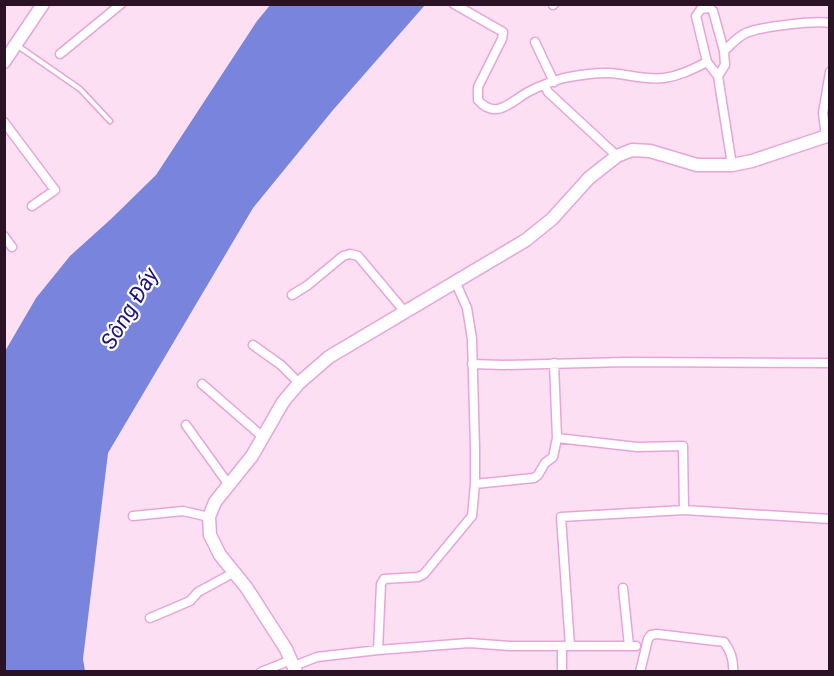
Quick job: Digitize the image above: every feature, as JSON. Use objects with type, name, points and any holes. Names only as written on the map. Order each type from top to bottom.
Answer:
[{"type":"street","points":[[4,62],[44,4]]},
{"type":"street","points":[[60,54],[121,4]]},
{"type":"street","points":[[454,4],[503,32],[502,39],[478,87],[478,100],[490,108],[500,109],[528,92],[564,78],[616,73],[636,78],[666,78],[707,62]]},
{"type":"street","points":[[718,76],[725,65],[724,51],[713,11],[710,8],[701,9],[696,16],[707,62],[718,76],[731,160]]},
{"type":"street","points":[[724,51],[742,35],[756,30],[819,22],[830,23]]},
{"type":"street","points":[[535,42],[554,82]]},
{"type":"street","points":[[294,666],[246,587],[220,555],[210,535],[209,517],[216,502],[252,456],[283,402],[299,383],[329,357],[526,240],[552,219],[589,178],[617,156],[632,150],[650,151],[697,165],[731,160],[752,161],[828,140],[823,113],[830,72]]},
{"type":"street","points":[[544,86],[617,156]]},
{"type":"street","points":[[4,122],[56,190],[33,206]]},
{"type":"street","points":[[4,236],[12,246]]},
{"type":"street","points":[[292,295],[343,256],[350,254],[358,256],[405,312]]},
{"type":"street","points":[[378,650],[381,584],[384,579],[418,577],[424,574],[472,516],[475,484],[472,339],[467,308],[455,281]]},
{"type":"street","points":[[253,345],[299,383]]},
{"type":"street","points":[[475,484],[534,478],[545,463],[553,457],[557,438],[555,363]]},
{"type":"street","points":[[472,364],[830,363]]},
{"type":"street","points":[[202,384],[263,437]]},
{"type":"street","points":[[186,425],[229,485]]},
{"type":"street","points":[[557,438],[637,447],[683,446],[684,510]]},
{"type":"street","points":[[562,672],[566,646],[561,517],[684,510],[830,519]]},
{"type":"street","points":[[133,516],[183,511],[209,517]]},
{"type":"street","points":[[150,618],[190,600],[198,592],[233,573]]},
{"type":"street","points":[[261,672],[294,666],[317,657],[469,643],[632,646],[623,588]]},
{"type":"street","points":[[640,672],[648,639],[657,634],[724,642],[734,661],[733,672]]},
{"type":"lane","points":[[17,45],[80,89],[110,121]]},
{"type":"water","name":"Sông Đáy","points":[[271,4],[425,5],[333,110],[253,208],[108,453],[83,659],[85,671],[5,671],[4,353],[36,298],[70,256],[156,175],[257,21]]}]
